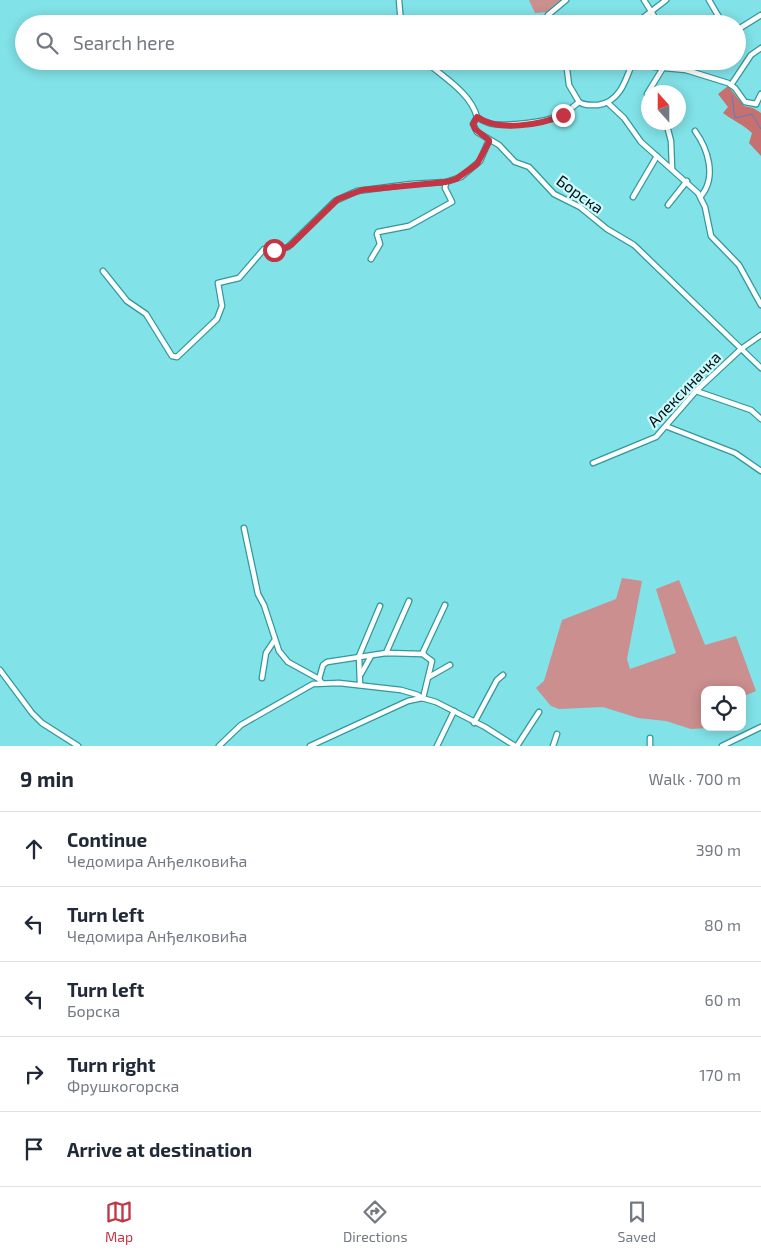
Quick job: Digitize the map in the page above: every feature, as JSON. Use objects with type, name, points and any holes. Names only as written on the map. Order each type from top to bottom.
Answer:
[{"type":"street","points":[[399,0],[400,15]]},
{"type":"street","points":[[548,15],[566,0]]},
{"type":"street","points":[[644,0],[653,15]]},
{"type":"street","points":[[647,15],[666,0]]},
{"type":"street","points":[[709,0],[718,15]]},
{"type":"street","points":[[746,24],[761,14]]},
{"type":"street","points":[[746,62],[751,55],[761,48]]},
{"type":"street","points":[[436,70],[449,80],[471,103],[477,117],[498,126],[534,123],[563,115],[579,102]]},
{"type":"street","points":[[567,70],[569,85],[579,102],[587,106],[608,103],[620,91],[629,70]]},
{"type":"street","points":[[653,85],[662,70]]},
{"type":"street","points":[[684,70],[730,85],[745,102],[756,104],[761,108]]},
{"type":"street","points":[[730,85],[740,70]]},
{"type":"street","points":[[756,104],[761,94]]},
{"type":"street","points":[[608,103],[624,118],[642,142],[687,181],[701,196],[711,236],[739,265],[761,305]]},
{"type":"street","name":"Борска","points":[[477,117],[473,124],[475,129],[499,145],[515,162],[532,170],[554,194],[580,207],[607,229],[634,245],[761,368]]},
{"type":"street","points":[[668,130],[671,141],[672,168]]},
{"type":"street","points":[[695,131],[706,149],[708,161],[708,180],[701,196]]},
{"type":"street","points":[[103,271],[127,301],[146,314],[172,356],[175,357],[218,320],[222,306],[218,284],[239,278],[264,250],[268,248],[279,250],[288,247],[335,201],[357,191],[411,184],[446,182],[461,177],[474,168],[485,153],[489,140]]},
{"type":"street","points":[[633,197],[657,156]]},
{"type":"street","points":[[668,205],[687,181]]},
{"type":"street","points":[[371,259],[380,244],[377,233],[413,224],[452,202],[446,188],[446,182]]},
{"type":"street","name":"Алексиначка","points":[[593,463],[652,440],[668,426],[696,391],[741,348],[761,335]]},
{"type":"street","points":[[696,391],[751,410],[761,419]]},
{"type":"street","points":[[668,426],[735,453],[761,471]]},
{"type":"street","points":[[244,528],[258,594],[264,605],[273,643],[288,662],[320,681],[408,692],[451,710],[485,727],[516,746],[539,712]]},
{"type":"street","points":[[386,653],[409,601]]},
{"type":"street","points":[[423,654],[444,605]]},
{"type":"street","points":[[360,685],[359,656],[380,606]]},
{"type":"street","points":[[262,678],[264,660],[273,643]]},
{"type":"street","points":[[320,681],[325,663],[386,653],[423,654],[432,660],[422,698]]},
{"type":"street","points":[[360,676],[371,656]]},
{"type":"street","points":[[429,677],[450,665]]},
{"type":"street","points":[[0,670],[37,718],[78,746]]},
{"type":"street","points":[[310,675],[313,684]]},
{"type":"street","points":[[474,723],[497,680],[503,675]]},
{"type":"street","points":[[219,746],[241,725],[320,681]]},
{"type":"street","points":[[310,746],[408,701],[422,698]]},
{"type":"street","points":[[437,746],[451,710]]},
{"type":"street","points":[[722,746],[761,727]]},
{"type":"street","points":[[553,746],[557,734]]},
{"type":"street","points":[[650,738],[650,746]]},
{"type":"shaded area","points":[[529,0],[563,0],[548,12],[535,13]]},
{"type":"shaded area","points":[[728,86],[744,106],[753,108],[761,113],[761,156],[749,143],[752,133],[723,113],[728,107],[718,94]]},
{"type":"shaded area","points":[[622,578],[642,581],[627,659],[630,669],[676,653],[656,589],[679,580],[705,645],[736,636],[756,691],[746,695],[746,686],[701,686],[701,728],[691,729],[666,721],[638,718],[603,707],[559,709],[551,706],[536,688],[544,681],[562,620],[616,599]]},
{"type":"waterway","points":[[732,96],[735,118],[752,114],[761,129]]},
{"type":"route","points":[[274,250],[282,250],[291,245],[335,201],[357,191],[411,184],[446,182],[464,176],[480,161],[489,142],[475,129],[473,124],[477,117],[484,122],[502,126],[540,122],[563,115]]}]
